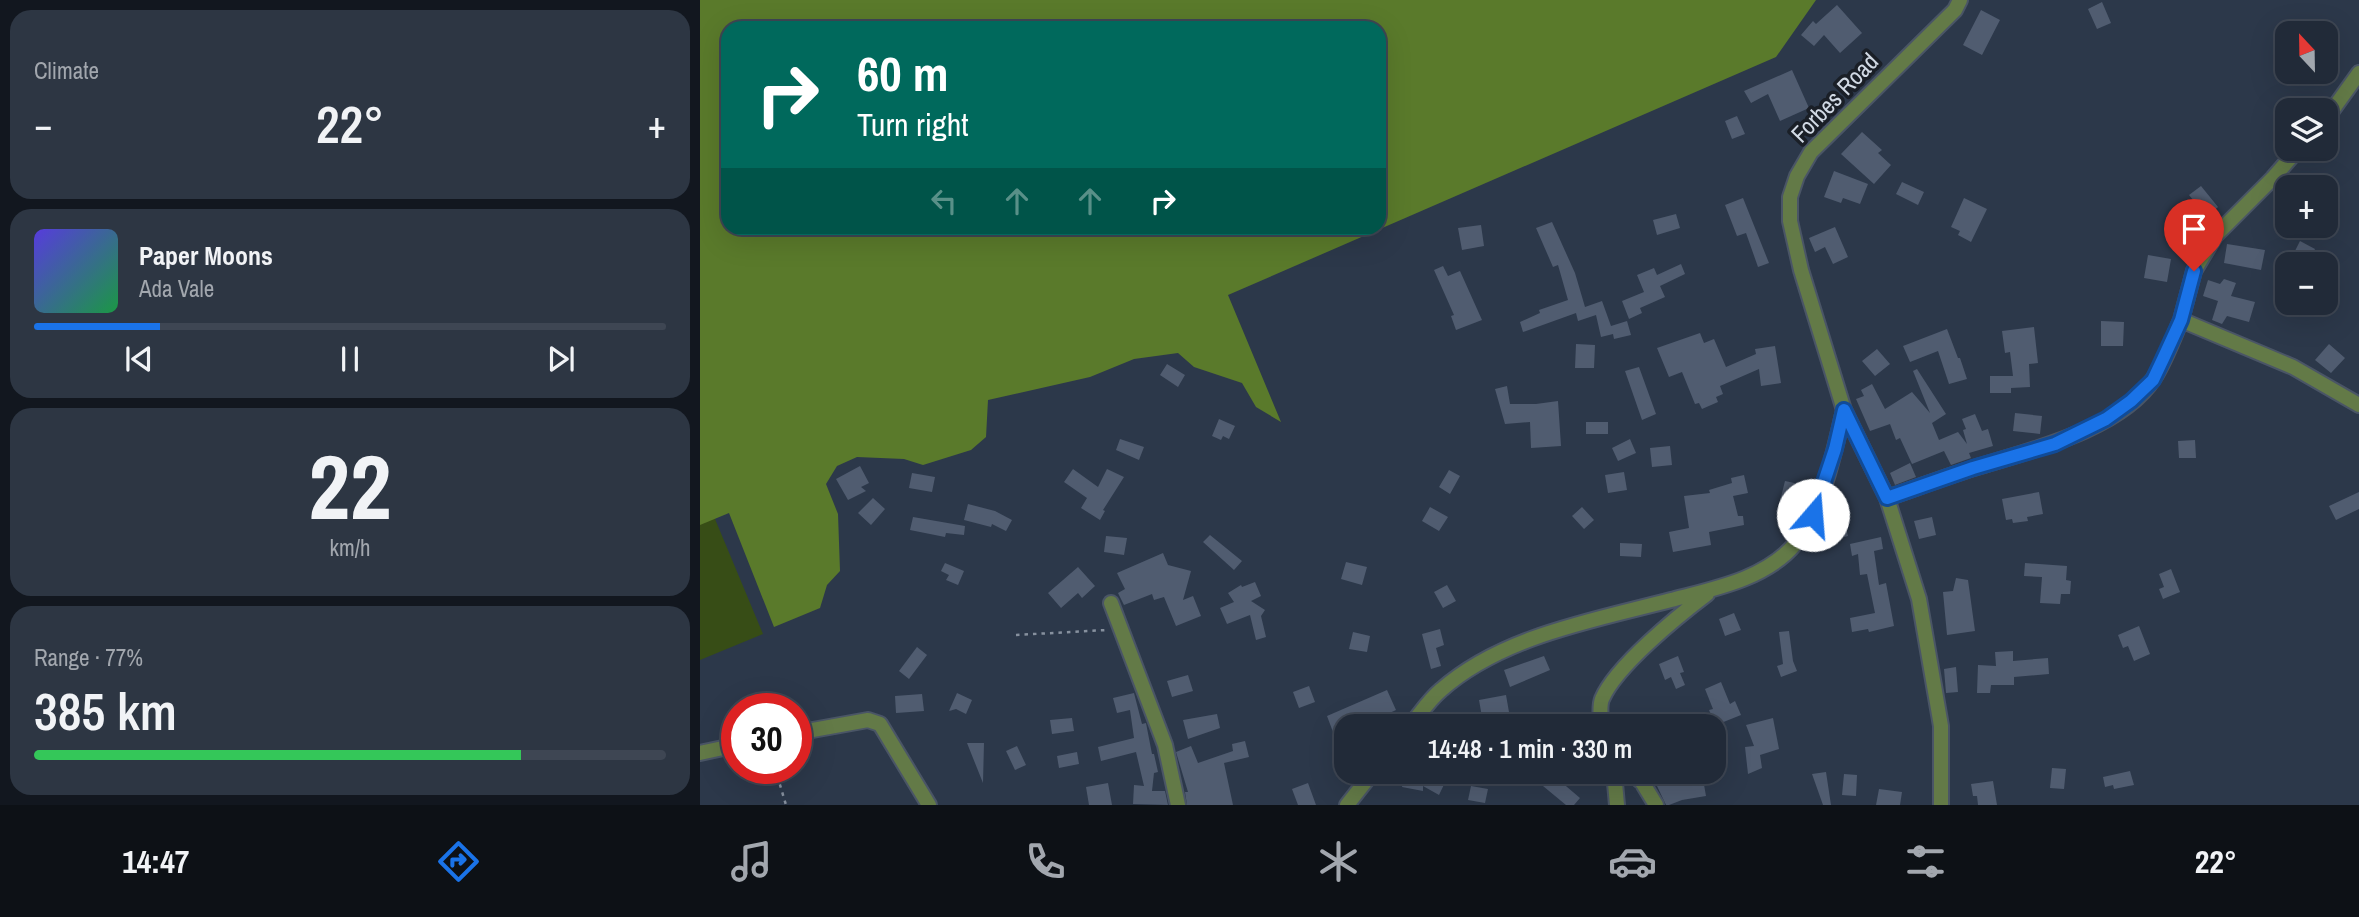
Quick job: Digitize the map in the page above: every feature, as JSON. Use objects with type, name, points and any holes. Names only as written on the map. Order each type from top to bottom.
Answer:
[{"type":"street","name":"Forbes Road","points":[[1941,805],[1941,726],[1919,598],[1887,498],[1844,410],[1801,270],[1790,221],[1790,197],[1797,176],[1811,152],[1955,10],[1960,0]]},
{"type":"street","points":[[2338,103],[2359,73]]},
{"type":"street","points":[[1887,498],[1973,468],[2055,444],[2106,419],[2131,401],[2153,380],[2181,320],[2194,271],[2216,236],[2288,161]]},
{"type":"street","points":[[2181,320],[2292,367],[2359,405]]},
{"type":"street","points":[[1420,714],[1439,691],[1472,666],[1521,642],[1713,589],[1770,567],[1795,544],[1813,515],[1835,449],[1844,410]]},
{"type":"street","points":[[1601,714],[1601,700],[1623,668],[1674,619],[1713,589]]},
{"type":"street","points":[[1111,603],[1165,746],[1178,805]]},
{"type":"street","points":[[812,730],[868,720],[880,724],[929,805]]},
{"type":"street","points":[[700,753],[721,748]]},
{"type":"street","points":[[1347,805],[1364,784]]},
{"type":"street","points":[[1615,784],[1617,805]]},
{"type":"street","points":[[1643,784],[1656,805]]},
{"type":"path","points":[[1016,635],[1121,629]]},
{"type":"path","points":[[780,784],[786,805]]},
{"type":"green space","points":[[700,0],[1816,0],[1776,57],[1386,226],[1386,21],[721,21],[721,235],[1366,235],[1228,295],[1281,422],[1256,407],[1242,383],[1194,367],[1178,353],[1134,359],[1090,377],[988,400],[986,437],[971,450],[923,465],[904,459],[857,457],[837,466],[826,484],[838,514],[840,571],[827,585],[820,608],[774,627],[729,513],[700,525]]},
{"type":"green space","points":[[700,483],[763,634],[700,660]]},
{"type":"building","points":[[2102,2],[2111,23],[2097,29],[2088,9]]},
{"type":"building","points":[[1837,5],[1862,33],[1840,53],[1824,35],[1814,46],[1801,35],[1813,21],[1816,24]]},
{"type":"building","points":[[1981,10],[2000,20],[1982,55],[1963,45]]},
{"type":"building","points":[[1792,70],[1809,108],[1780,121],[1768,94],[1751,103],[1744,91]]},
{"type":"building","points":[[1737,116],[1745,134],[1732,139],[1725,121]]},
{"type":"building","points":[[1862,132],[1882,150],[1878,153],[1891,165],[1874,184],[1841,154]]},
{"type":"building","points":[[1834,171],[1868,184],[1860,204],[1843,198],[1841,203],[1824,197]]},
{"type":"building","points":[[1902,182],[1924,192],[1918,205],[1896,194]]},
{"type":"building","points":[[2201,186],[2218,207],[2207,217],[2189,195]]},
{"type":"building","points":[[1743,198],[1769,263],[1758,267],[1746,233],[1737,236],[1725,205]]},
{"type":"building","points":[[1964,198],[1987,209],[1971,242],[1958,235],[1960,231],[1951,227]]},
{"type":"building","points":[[1676,214],[1680,228],[1657,235],[1653,220]]},
{"type":"building","points":[[1552,222],[1575,273],[1585,307],[1602,301],[1611,326],[1627,321],[1631,335],[1614,339],[1613,334],[1601,337],[1596,315],[1578,321],[1576,313],[1523,332],[1520,322],[1540,313],[1539,310],[1568,300],[1558,265],[1553,267],[1536,228]]},
{"type":"building","points":[[1481,225],[1484,246],[1462,250],[1458,228]]},
{"type":"building","points":[[1835,227],[1848,257],[1833,264],[1825,247],[1815,252],[1809,238]]},
{"type":"building","points":[[2300,241],[2315,249],[2314,252],[2294,252]]},
{"type":"building","points":[[2227,244],[2265,250],[2261,270],[2224,263]]},
{"type":"building","points":[[2148,255],[2171,259],[2167,282],[2144,278]]},
{"type":"building","points":[[1681,264],[1685,274],[1660,286],[1665,297],[1640,308],[1642,313],[1629,319],[1622,301],[1644,292],[1637,275],[1654,268],[1657,275]]},
{"type":"building","points":[[1443,266],[1448,276],[1460,271],[1482,320],[1456,330],[1451,316],[1454,315],[1434,270]]},
{"type":"building","points":[[2224,279],[2236,283],[2231,296],[2255,302],[2249,322],[2227,316],[2222,324],[2212,320],[2218,301],[2203,296],[2208,280],[2220,284]]},
{"type":"building","points":[[2101,321],[2124,322],[2123,346],[2101,346]]},
{"type":"building","points":[[2034,327],[2038,363],[2029,364],[2030,387],[2011,388],[2011,393],[1990,393],[1990,376],[2013,376],[2010,352],[2005,353],[2002,331]]},
{"type":"building","points":[[1947,329],[1967,379],[1949,384],[1938,351],[1910,362],[1903,346]]},
{"type":"building","points":[[1700,333],[1704,343],[1714,339],[1726,367],[1756,354],[1755,349],[1775,346],[1781,383],[1761,386],[1759,369],[1720,386],[1723,394],[1716,397],[1718,402],[1702,409],[1699,403],[1695,404],[1682,372],[1669,377],[1657,348]]},
{"type":"building","points":[[1576,344],[1595,345],[1594,368],[1575,368]]},
{"type":"building","points":[[2329,344],[2345,358],[2331,373],[2315,360]]},
{"type":"building","points":[[1877,349],[1890,364],[1875,376],[1862,361]]},
{"type":"building","points":[[1167,364],[1185,375],[1178,387],[1160,375]]},
{"type":"building","points":[[1639,367],[1656,414],[1642,420],[1625,371]]},
{"type":"building","points":[[1917,369],[1946,414],[1932,423],[1939,440],[1958,432],[1967,444],[1962,419],[1975,414],[1982,431],[1988,429],[1993,446],[1969,453],[1971,458],[1951,465],[1944,451],[1912,464],[1900,438],[1896,440],[1890,424],[1870,431],[1856,399],[1864,396],[1861,390],[1872,384],[1885,409],[1912,392],[1930,413],[1913,371]]},
{"type":"building","points":[[1507,386],[1510,404],[1558,401],[1561,446],[1531,448],[1530,422],[1505,424],[1495,389]]},
{"type":"building","points":[[2015,413],[2042,416],[2040,434],[2013,431]]},
{"type":"building","points":[[1219,419],[1235,426],[1229,439],[1223,436],[1221,440],[1212,436]]},
{"type":"building","points":[[1586,422],[1608,422],[1608,434],[1586,434]]},
{"type":"building","points":[[1120,439],[1144,447],[1139,460],[1116,450]]},
{"type":"building","points":[[1630,439],[1636,453],[1618,461],[1612,448]]},
{"type":"building","points":[[2195,440],[2196,458],[2179,458],[2178,441]]},
{"type":"building","points":[[1670,446],[1672,465],[1652,467],[1650,448]]},
{"type":"building","points":[[1910,463],[1916,477],[1895,485],[1890,473]]},
{"type":"building","points":[[860,466],[869,483],[861,487],[866,491],[848,500],[836,479]]},
{"type":"building","points":[[1073,469],[1098,487],[1107,469],[1124,477],[1103,510],[1105,511],[1100,520],[1081,508],[1087,498],[1064,482]]},
{"type":"building","points":[[1449,470],[1460,476],[1450,494],[1439,487]]},
{"type":"building","points":[[1624,472],[1627,490],[1608,493],[1605,475]]},
{"type":"building","points":[[912,473],[935,477],[932,492],[909,488]]},
{"type":"building","points":[[1744,475],[1748,493],[1733,496],[1738,516],[1743,516],[1744,525],[1709,532],[1711,545],[1673,552],[1669,532],[1689,528],[1684,496],[1710,493],[1709,490],[1732,483],[1731,478]]},
{"type":"building","points":[[1785,481],[1799,484],[1793,505],[1780,501]]},
{"type":"building","points":[[2039,492],[2043,514],[2027,517],[2028,521],[2013,523],[2012,519],[2006,520],[2002,499]]},
{"type":"building","points":[[2359,492],[2359,509],[2336,520],[2329,506]]},
{"type":"building","points":[[873,498],[885,509],[871,525],[858,513]]},
{"type":"building","points":[[968,504],[995,511],[1012,520],[1006,531],[992,524],[991,527],[964,520]]},
{"type":"building","points":[[1430,507],[1448,517],[1439,531],[1422,521]]},
{"type":"building","points":[[1582,507],[1594,520],[1584,529],[1572,516]]},
{"type":"building","points":[[913,517],[965,526],[964,535],[946,533],[945,537],[910,530]]},
{"type":"building","points":[[1932,517],[1936,535],[1919,539],[1914,521]]},
{"type":"building","points":[[1845,523],[1848,536],[1830,541],[1825,550],[1809,541],[1819,524],[1826,528]]},
{"type":"building","points":[[1210,535],[1242,561],[1234,570],[1203,542]]},
{"type":"building","points":[[1106,536],[1127,538],[1124,555],[1104,552]]},
{"type":"building","points":[[1881,537],[1883,549],[1874,551],[1879,585],[1886,583],[1894,626],[1869,632],[1868,629],[1852,632],[1850,618],[1875,613],[1867,574],[1860,575],[1858,554],[1852,556],[1850,544]]},
{"type":"building","points":[[1620,543],[1642,544],[1641,557],[1620,556]]},
{"type":"building","points":[[1163,553],[1168,565],[1191,571],[1183,600],[1193,596],[1201,616],[1176,626],[1164,597],[1154,600],[1152,594],[1124,605],[1118,593],[1125,589],[1117,573]]},
{"type":"building","points":[[1346,562],[1367,567],[1362,585],[1341,579]]},
{"type":"building","points":[[945,563],[964,571],[958,585],[946,580],[949,575],[941,571]]},
{"type":"building","points":[[2025,563],[2067,566],[2066,580],[2071,581],[2070,594],[2061,594],[2060,604],[2040,603],[2042,577],[2024,576]]},
{"type":"building","points":[[1078,567],[1095,586],[1082,598],[1078,593],[1061,608],[1048,593]]},
{"type":"building","points":[[2171,569],[2180,592],[2163,599],[2159,589],[2164,587],[2159,574]]},
{"type":"building","points":[[1956,578],[1968,580],[1975,631],[1947,635],[1943,592],[1953,591]]},
{"type":"building","points":[[1255,582],[1261,596],[1251,601],[1265,610],[1261,616],[1266,637],[1256,640],[1250,615],[1227,624],[1220,608],[1234,602],[1228,593],[1241,585],[1242,587]]},
{"type":"building","points":[[1447,585],[1456,601],[1443,608],[1434,592]]},
{"type":"building","points":[[1734,613],[1741,630],[1725,636],[1719,619]]},
{"type":"building","points":[[2139,626],[2150,654],[2134,661],[2128,646],[2123,648],[2118,635]]},
{"type":"building","points":[[1440,629],[1444,645],[1436,648],[1441,666],[1431,669],[1422,634]]},
{"type":"building","points":[[1789,631],[1797,671],[1781,677],[1777,666],[1783,664],[1779,632]]},
{"type":"building","points":[[1353,632],[1370,636],[1367,652],[1349,649]]},
{"type":"building","points":[[917,647],[927,655],[909,679],[899,671]]},
{"type":"building","points":[[2013,651],[2013,661],[2048,658],[2049,674],[2014,677],[2014,685],[1991,685],[1990,693],[1977,693],[1978,665],[1996,666],[1995,652]]},
{"type":"building","points":[[1544,656],[1550,670],[1510,687],[1504,670]]},
{"type":"building","points":[[1678,656],[1685,685],[1676,689],[1671,677],[1665,680],[1659,664]]},
{"type":"building","points":[[1956,667],[1958,692],[1946,693],[1944,669]]},
{"type":"building","points":[[1188,675],[1193,691],[1172,697],[1167,681]]},
{"type":"building","points":[[1721,682],[1730,704],[1735,701],[1741,715],[1726,721],[1726,714],[1711,714],[1709,710],[1713,709],[1705,689]]},
{"type":"building","points":[[1309,686],[1315,702],[1299,708],[1293,692]]},
{"type":"building","points":[[1387,690],[1396,710],[1388,714],[1334,714],[1333,732],[1327,716]]},
{"type":"building","points":[[957,693],[972,700],[966,714],[956,709],[949,711]]},
{"type":"building","points":[[1134,693],[1142,724],[1146,723],[1158,772],[1154,773],[1152,791],[1165,791],[1168,805],[1133,804],[1134,785],[1144,786],[1136,752],[1101,761],[1098,747],[1134,738],[1130,710],[1117,713],[1113,698]]},
{"type":"building","points":[[922,694],[924,711],[896,713],[895,696]]},
{"type":"building","points":[[1506,695],[1509,712],[1481,714],[1479,700]]},
{"type":"building","points":[[1217,714],[1220,728],[1188,739],[1183,720]]},
{"type":"building","points":[[1072,718],[1074,731],[1052,734],[1050,720]]},
{"type":"building","points":[[1773,718],[1779,749],[1760,755],[1762,768],[1748,774],[1745,747],[1754,746],[1746,725]]},
{"type":"building","points":[[1245,741],[1249,757],[1224,763],[1233,805],[1187,805],[1185,792],[1188,792],[1176,752],[1191,746],[1198,763],[1233,751],[1232,744]]},
{"type":"building","points":[[967,743],[984,743],[983,783]]},
{"type":"building","points":[[1017,746],[1026,765],[1015,770],[1006,751]]},
{"type":"building","points":[[1077,752],[1079,764],[1059,768],[1057,756]]},
{"type":"building","points":[[2052,768],[2066,769],[2064,789],[2050,788]]},
{"type":"building","points":[[2130,771],[2134,785],[2114,789],[2113,785],[2105,787],[2103,777]]},
{"type":"building","points":[[1826,772],[1831,805],[1823,805],[1812,774]]},
{"type":"building","points":[[1844,774],[1857,775],[1856,796],[1842,795]]},
{"type":"building","points":[[1993,781],[1997,805],[1978,805],[1971,784]]},
{"type":"building","points":[[1108,783],[1112,805],[1089,805],[1086,787]]},
{"type":"building","points":[[1308,783],[1316,805],[1298,805],[1292,789]]},
{"type":"building","points":[[1403,784],[1444,784],[1439,795],[1423,786],[1423,791],[1402,787]]},
{"type":"building","points":[[1564,784],[1580,798],[1574,805],[1566,805],[1543,786]]},
{"type":"building","points":[[1704,784],[1706,796],[1666,805],[1657,786]]},
{"type":"building","points":[[1471,786],[1488,789],[1485,803],[1468,800]]},
{"type":"building","points":[[1879,789],[1902,792],[1900,805],[1876,805]]},
{"type":"route","points":[[1813,515],[1835,449],[1844,410],[1887,498],[1973,468],[2055,444],[2106,419],[2131,401],[2153,380],[2181,320],[2194,271]]}]
